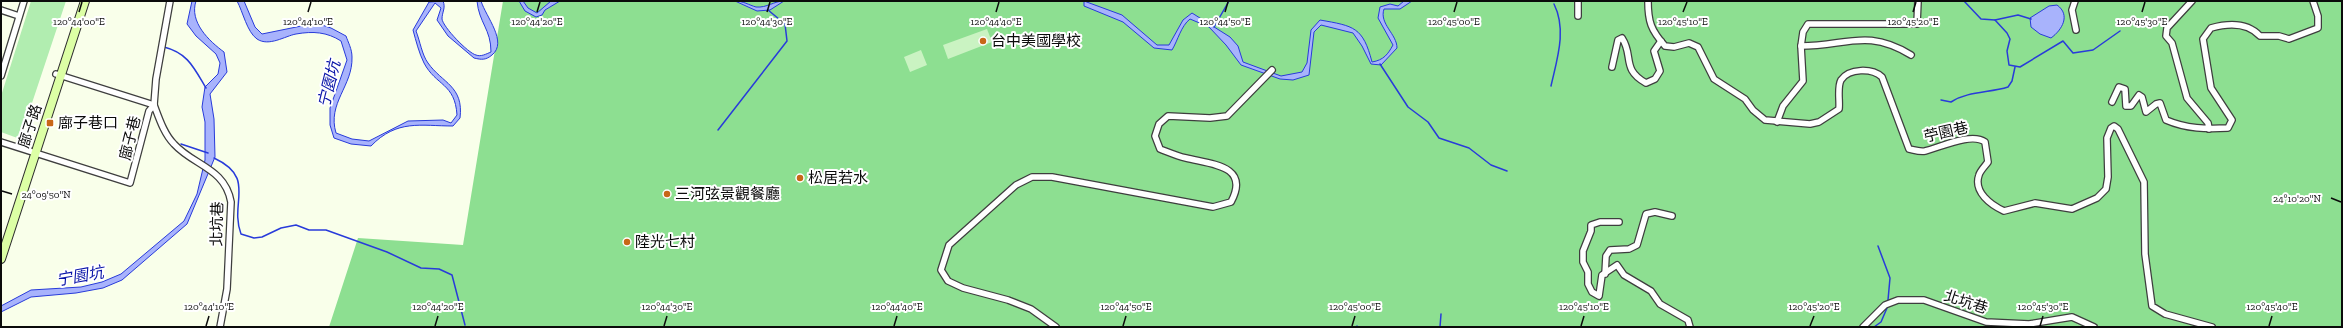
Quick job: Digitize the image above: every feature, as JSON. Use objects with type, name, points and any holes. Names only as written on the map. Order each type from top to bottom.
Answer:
[{"type":"main road","name":"廍子路","points":[[1,259],[79,1]]},
{"type":"main road","name":"廍子路","points":[[58,74],[85,1]]},
{"type":"main road","name":"廍子路","points":[[1,242],[33,152]]},
{"type":"street","points":[[1,74],[24,1]]},
{"type":"street","name":"廍子巷","points":[[33,152],[130,183],[149,111],[154,105],[170,1]]},
{"type":"street","points":[[1578,1],[1578,16]]},
{"type":"street","points":[[1612,67],[1618,40],[1622,38],[1626,44],[1629,67],[1637,78],[1646,83],[1655,79],[1660,71],[1654,51],[1661,41],[1652,31],[1649,20],[1648,1]]},
{"type":"street","points":[[1777,122],[1783,106],[1802,81],[1801,46],[1803,32],[1808,24],[1917,24],[1918,1]]},
{"type":"street","points":[[2075,1],[2072,10],[2076,30]]},
{"type":"street","points":[[2192,1],[2167,28],[2166,36],[2172,43],[2187,98],[2208,123],[2209,129]]},
{"type":"street","points":[[2112,102],[2119,87],[2123,87],[2126,89],[2126,106],[2131,106],[2137,96],[2141,96],[2146,112],[2156,104],[2160,103],[2166,120],[2193,128],[2228,128],[2232,120],[2211,88],[2203,39],[2211,28],[2226,24],[2242,25],[2254,30],[2260,36],[2279,36],[2289,39],[2318,28],[2318,16],[2313,1]]},
{"type":"street","points":[[1,10],[19,16]]},
{"type":"street","points":[[1801,46],[1817,46],[1856,38],[1898,47],[1911,55]]},
{"type":"street","name":"苧園巷","points":[[1661,41],[1665,46],[1674,47],[1689,43],[1698,47],[1714,79],[1745,99],[1758,115],[1765,120],[1777,122],[1800,124],[1819,122],[1839,109],[1839,86],[1842,79],[1854,72],[1863,71],[1879,74],[1882,77],[1909,150],[1924,151],[1971,137],[1980,138],[1985,142],[1988,162],[1979,176],[1979,190],[1983,197],[2004,211],[2035,203],[2072,209],[2097,198],[2106,189],[2108,177],[2107,138],[2111,128],[2114,126],[2118,129],[2144,182],[2145,254],[2152,306],[2165,314],[2212,327]]},
{"type":"street","points":[[1056,327],[1031,309],[1008,300],[963,288],[948,281],[941,270],[944,256],[949,245],[1016,185],[1032,177],[1052,177],[1213,207],[1231,202],[1237,191],[1236,181],[1232,172],[1222,166],[1185,158],[1160,149],[1154,136],[1159,124],[1168,116],[1210,118],[1227,116],[1272,70]]},
{"type":"street","points":[[58,74],[154,105]]},
{"type":"street","name":"北坑巷","points":[[154,105],[174,144],[218,176],[229,191],[231,202],[228,289],[220,327]]},
{"type":"street","points":[[1,142],[33,152]]},
{"type":"street","points":[[1620,222],[1600,222],[1591,225],[1583,251],[1588,284],[1592,292],[1599,296],[1606,256],[1610,250],[1629,249],[1636,245],[1646,214],[1655,212],[1672,216]]},
{"type":"street","points":[[1604,274],[1617,265],[1624,275],[1651,291],[1660,304],[1688,320],[1690,327]]},
{"type":"street","name":"北坑巷","points":[[1863,327],[1885,305],[1898,300],[1924,300],[1986,322],[2029,324],[2072,317],[2094,327]]},
{"type":"green space","points":[[31,1],[66,1],[20,139],[1,132],[1,96]]},
{"type":"green space","points":[[503,1],[2342,1],[2342,327],[329,327],[358,238],[463,245]]},
{"type":"green space","points":[[987,29],[992,42],[948,59],[943,45]]},
{"type":"green space","points":[[921,50],[927,65],[910,72],[904,57]]},
{"type":"water","points":[[192,1],[196,1],[195,16],[202,30],[212,42],[224,52],[227,72],[210,94],[214,119],[215,157],[187,224],[122,280],[103,288],[76,293],[31,297],[1,312],[1,306],[31,290],[81,287],[102,282],[121,274],[184,221],[197,194],[205,160],[205,122],[202,107],[205,87],[218,74],[220,63],[216,54],[196,36],[187,24]]},
{"type":"water","points":[[237,1],[244,1],[255,27],[262,34],[316,23],[331,28],[346,36],[352,54],[351,67],[349,77],[337,103],[334,122],[336,133],[352,139],[369,141],[408,121],[443,120],[451,123],[457,115],[453,97],[429,71],[424,63],[413,30],[429,2],[443,1],[443,23],[467,50],[480,56],[491,52],[489,37],[478,9],[477,1],[481,1],[497,36],[498,43],[496,50],[490,57],[484,59],[474,58],[448,36],[437,20],[441,8],[435,3],[416,31],[426,60],[451,86],[459,99],[460,118],[453,126],[420,125],[390,131],[371,146],[351,144],[334,138],[330,125],[330,108],[347,60],[341,41],[325,34],[308,33],[296,34],[267,42],[262,41],[257,39],[250,32]]},
{"type":"water","points":[[519,1],[523,1],[528,8],[537,13],[551,1],[560,1],[545,10],[542,15],[536,17],[525,11]]},
{"type":"water","points":[[735,1],[760,7],[784,1],[770,10],[757,11]]},
{"type":"water","points":[[1084,1],[1122,15],[1157,45],[1169,45],[1183,20],[1192,13],[1230,37],[1238,46],[1243,62],[1281,76],[1302,72],[1307,63],[1311,30],[1320,20],[1341,24],[1355,30],[1361,35],[1365,42],[1372,62],[1383,58],[1393,45],[1378,18],[1380,7],[1390,4],[1398,6],[1404,1],[1412,1],[1400,9],[1384,9],[1384,19],[1394,38],[1397,48],[1381,65],[1371,64],[1362,46],[1353,33],[1321,25],[1314,32],[1309,75],[1293,80],[1280,79],[1241,65],[1226,45],[1209,27],[1190,19],[1182,29],[1172,50],[1154,48],[1123,22],[1084,6]]},
{"type":"water","points":[[2057,5],[2064,13],[2064,18],[2059,31],[2055,35],[2051,38],[2040,34],[2031,27],[2030,18],[2049,6]]},
{"type":"waterway","points":[[1214,27],[1229,1]]},
{"type":"waterway","points":[[1964,1],[1981,19],[1995,20],[2007,33],[2010,39],[2007,51],[2009,65],[2020,67],[2063,41],[2073,53],[2093,50],[2120,31]]},
{"type":"waterway","points":[[1551,86],[1560,45],[1560,24],[1554,4]]},
{"type":"waterway","points":[[718,130],[787,41],[785,24],[768,10]]},
{"type":"waterway","points":[[1995,20],[2018,15],[2031,19]]},
{"type":"waterway","points":[[164,47],[185,57],[190,62],[206,88]]},
{"type":"waterway","points":[[1380,64],[1408,107],[1428,122],[1439,138],[1469,148],[1491,165],[1507,171]]},
{"type":"waterway","points":[[1941,100],[1951,102],[1971,94],[2008,87],[2012,81],[2015,67]]},
{"type":"waterway","points":[[181,144],[208,153]]},
{"type":"waterway","points":[[214,158],[227,166],[235,174],[238,182],[238,222],[241,234],[254,238],[262,237],[281,228],[296,225],[309,230],[326,230],[387,252],[421,268],[439,269],[452,275],[465,325]]},
{"type":"waterway","points":[[1878,246],[1890,278],[1888,300]]},
{"type":"waterway","points":[[1874,327],[1881,322],[1887,308]]},
{"type":"waterway","points":[[1440,327],[1441,314]]},
{"type":"place","name":"台中美國學校","points":[[983,41]]},
{"type":"place","name":"廍子巷口","points":[[50,123]]},
{"type":"place","name":"松居若水","points":[[800,178]]},
{"type":"place","name":"三河弦景觀餐廳","points":[[667,194]]},
{"type":"place","name":"陸光七村","points":[[627,242]]},
{"type":"water label","name":"宁園坑","points":[[329,84]]},
{"type":"water label","name":"宁園坑","points":[[80,276]]}]
